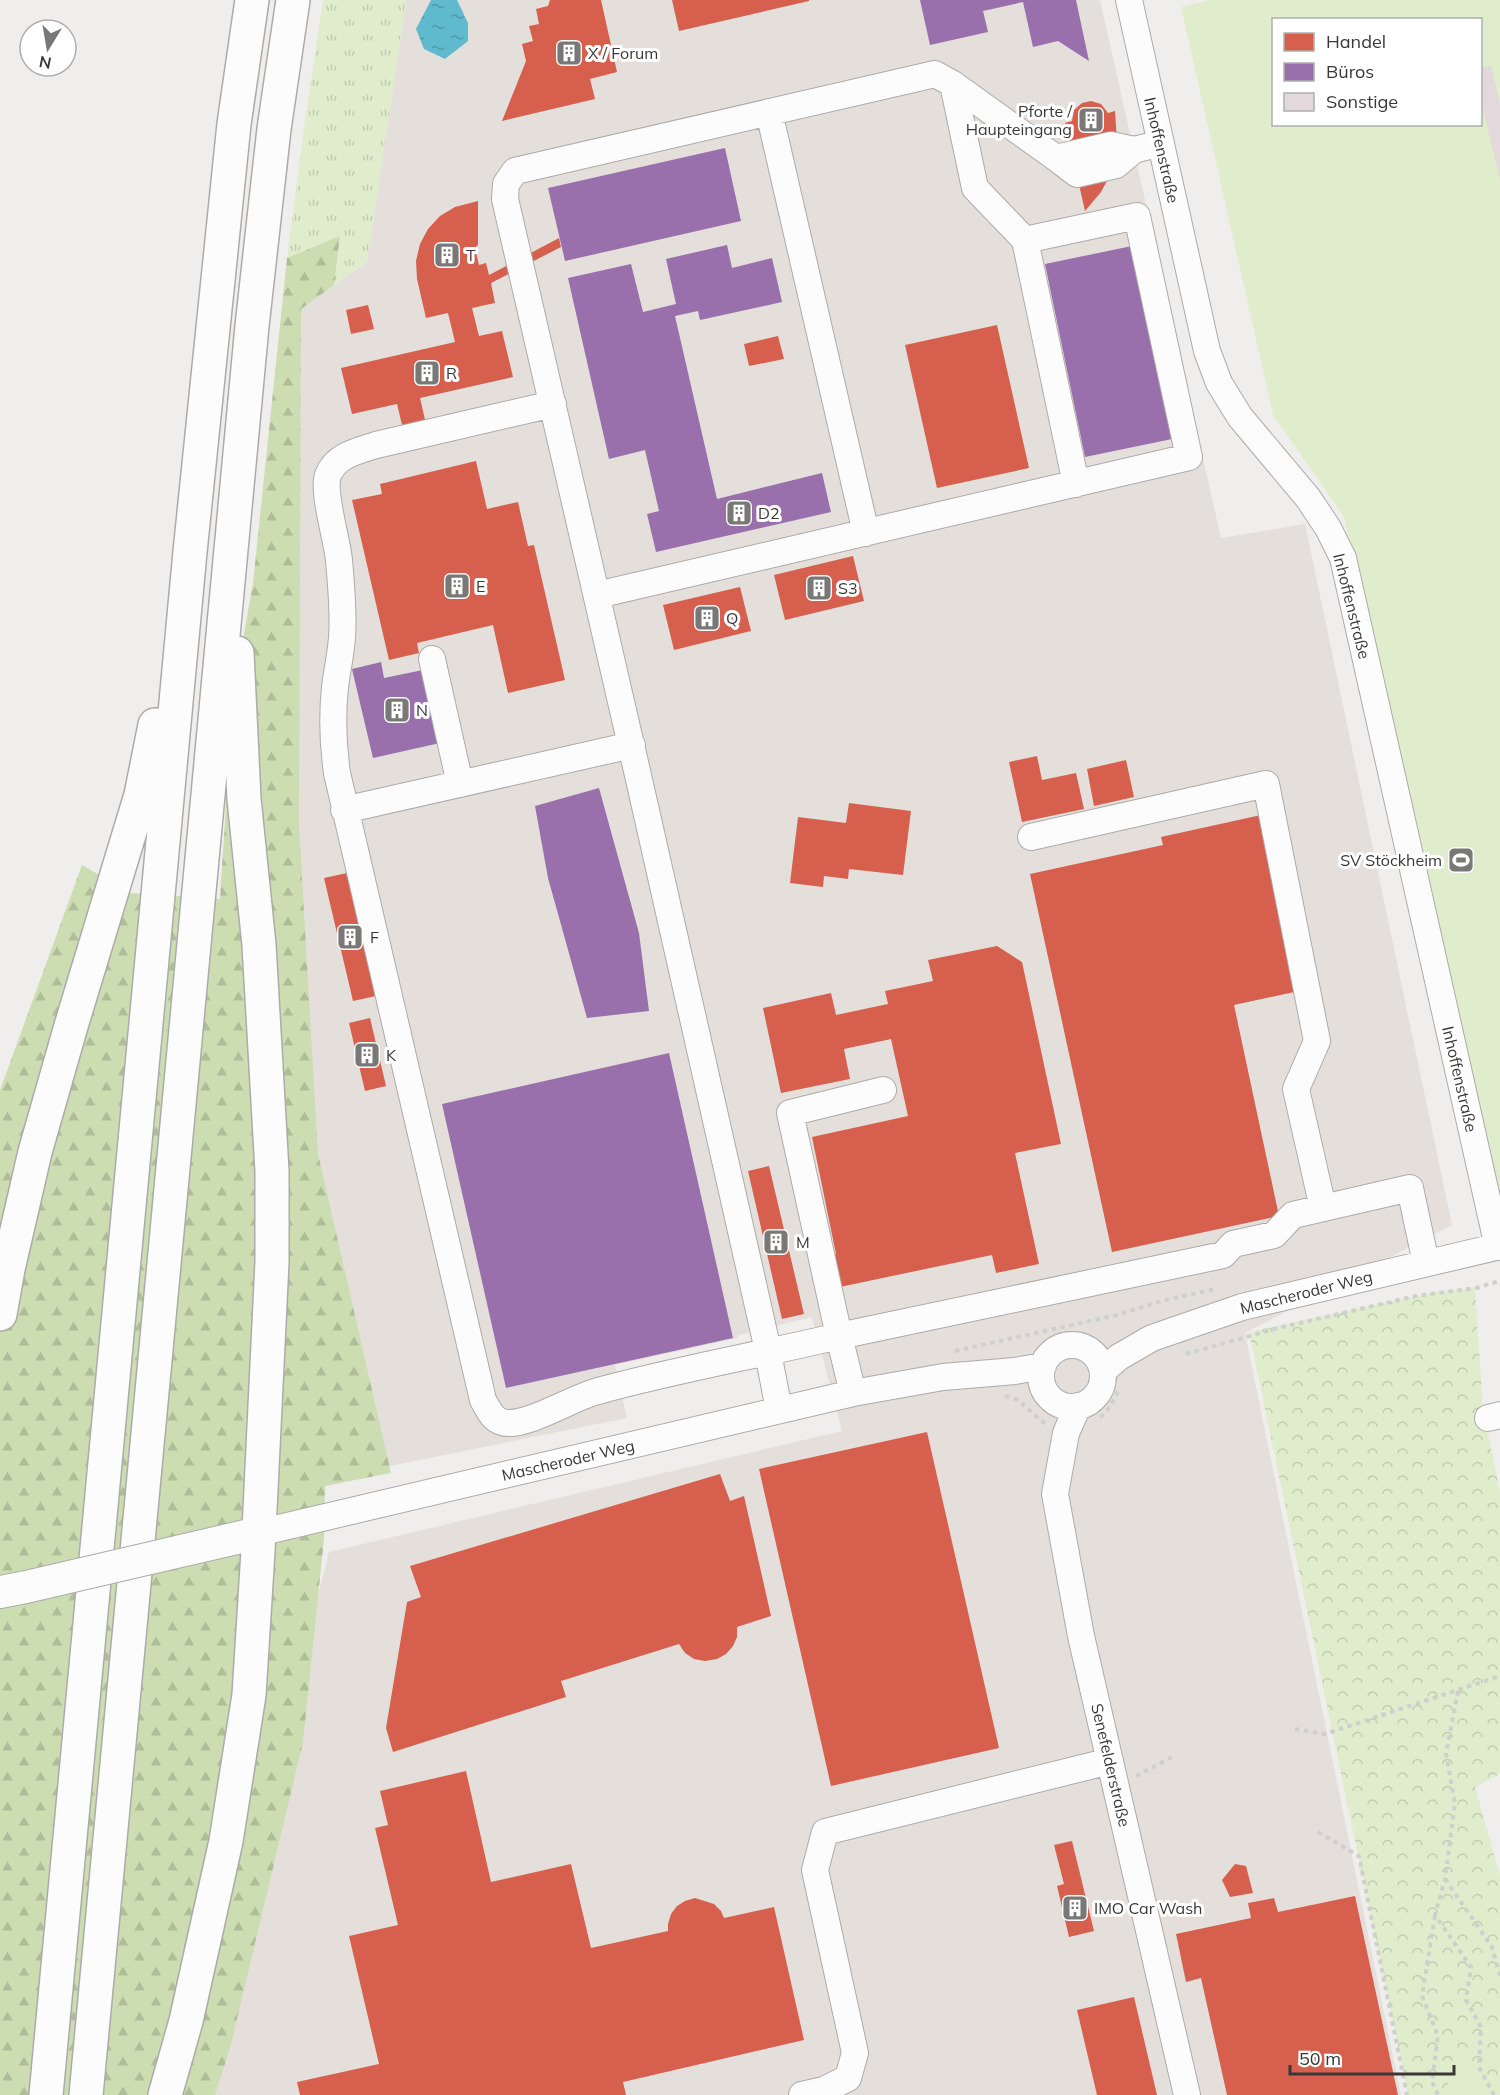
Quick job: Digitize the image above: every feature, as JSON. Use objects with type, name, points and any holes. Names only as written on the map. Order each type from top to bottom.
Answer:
[{"type":"highway","points":[[46,2095],[190,552],[234,124],[252,0]]},
{"type":"highway","points":[[86,2095],[252,326],[274,129],[294,0]]},
{"type":"highway","points":[[165,2095],[186,2020],[226,1841],[249,1695],[272,1262],[272,1171],[259,945],[244,799],[232,530]]},
{"type":"highway","points":[[0,1314],[35,1152],[141,795],[190,552]]},
{"type":"main road","name":"Mascheroder Weg","points":[[13,1590],[258,1533]]},
{"type":"street","name":"Inhoffenstraße","points":[[1129,0],[1207,351],[1219,383],[1240,417],[1308,498],[1328,528],[1343,558],[1499,1246]]},
{"type":"street","points":[[779,1410],[632,745],[506,199],[506,184],[515,171],[935,74],[953,84],[1056,158],[1111,145],[1134,150],[1161,143]]},
{"type":"street","points":[[953,84],[975,188],[1025,240],[1076,484]]},
{"type":"street","points":[[769,112],[866,533]]},
{"type":"street","points":[[597,595],[1189,457],[1137,216],[1025,240]]},
{"type":"street","points":[[553,405],[376,445],[352,453],[334,463],[327,477],[327,494],[338,553],[342,597],[342,627],[335,688],[333,743],[344,810],[483,1400],[489,1413],[497,1420],[508,1423],[522,1421],[595,1392],[839,1336],[1223,1255],[1233,1244],[1274,1235],[1293,1215],[1410,1188],[1426,1263]]},
{"type":"street","points":[[432,660],[460,784]]},
{"type":"street","points":[[344,810],[632,745]]},
{"type":"street","points":[[1032,837],[1266,784],[1317,1041],[1296,1089],[1323,1208]]},
{"type":"street","points":[[853,1393],[790,1113],[883,1090]]},
{"type":"street","name":"Mascheroder Weg","points":[[1111,1367],[1152,1338],[1242,1307],[1499,1246]]},
{"type":"street","points":[[1063,1346],[1082,1346],[1111,1367],[1095,1398],[1066,1404],[1043,1386],[1042,1371],[1054,1350],[1063,1346]]},
{"type":"street","name":"Mascheroder Weg","points":[[258,1533],[853,1393],[943,1377],[1042,1371]]},
{"type":"street","name":"Senefelderstraße","points":[[1066,1404],[1066,1433],[1054,1494],[1077,1617],[1186,2095]]},
{"type":"street","points":[[802,2095],[824,2090],[848,2078],[855,2053],[815,1870],[825,1832],[1112,1772]]},
{"type":"path","points":[[1176,1356],[1274,1329],[1416,1296],[1476,1288],[1500,1281]]},
{"type":"path","points":[[949,1352],[1117,1315],[1165,1300]]},
{"type":"path","points":[[1111,1367],[1113,1402]]},
{"type":"path","points":[[1295,1729],[1325,1734],[1500,1676]]},
{"type":"path","points":[[1438,2095],[1432,2082],[1438,2036],[1422,1996],[1435,1915],[1445,1879],[1455,1803],[1446,1754],[1458,1691]]},
{"type":"path","points":[[1112,1772],[1135,1776],[1174,1756]]},
{"type":"path","points":[[1318,1832],[1359,1856],[1407,2095]]},
{"type":"path","points":[[1445,1879],[1492,1947],[1500,1977]]},
{"type":"path","points":[[1435,1915],[1472,1967],[1466,2000],[1481,2027],[1479,2067],[1494,2095]]},
{"type":"shaded area","points":[[406,0],[1100,0],[1221,538],[1305,524],[1452,1225],[1245,1333],[1401,2095],[191,2095],[329,1552],[842,1431],[812,1317],[738,1335],[738,1338],[615,1365],[627,1418],[331,1478],[296,828],[301,308],[367,262]]},
{"type":"green space","points":[[323,0],[406,0],[367,262],[334,285],[340,237],[287,258]]},
{"type":"green space","name":"SV Stöckheim","points":[[1210,0],[1500,0],[1500,1203],[1344,517],[1273,415],[1181,7]]},
{"type":"green space","points":[[340,236],[334,285],[301,309],[299,826],[318,1154],[391,1473],[325,1486],[324,1539],[303,1742],[230,2048],[215,2095],[0,2095],[0,1090],[82,865],[131,893],[220,899],[233,696],[253,583],[287,258]]},
{"type":"green space","points":[[1475,1288],[1483,1409],[1500,1492],[1500,1774],[1475,1787],[1500,1875],[1500,2095],[1408,2095],[1249,1332],[1435,1292]]},
{"type":"green space","points":[[1469,2056],[1489,2095],[1454,2095],[1441,2070]]},
{"type":"water","points":[[431,0],[457,0],[468,23],[468,41],[445,59],[424,49],[416,29]]},
{"type":"building: Handel","name":"X / Forum","points":[[550,0],[601,0],[617,72],[590,79],[595,99],[502,121],[526,61],[522,44],[533,41],[529,26],[539,24],[536,9],[548,6]]},
{"type":"building: Handel","points":[[672,0],[809,0],[809,1],[679,31]]},
{"type":"building: Handel","points":[[1091,101],[1101,104],[1108,113],[1115,111],[1117,141],[1108,179],[1101,192],[1085,211],[1065,123],[1072,121],[1074,110],[1082,103]]},
{"type":"building: Handel","points":[[478,201],[478,245],[475,248],[479,265],[486,263],[489,275],[559,238],[561,247],[491,283],[495,303],[472,308],[479,336],[502,331],[513,377],[420,398],[426,424],[403,429],[397,404],[352,414],[341,368],[455,342],[448,313],[426,318],[417,279],[416,261],[420,244],[428,229],[440,216],[455,207]]},
{"type":"building: Handel","points":[[368,305],[374,329],[351,334],[346,310]]},
{"type":"building: Handel","points":[[997,325],[1029,468],[937,488],[905,345]]},
{"type":"building: Handel","points":[[778,336],[784,359],[749,366],[744,344]]},
{"type":"building: Handel","name":"E","points":[[476,461],[487,509],[518,502],[528,546],[534,545],[565,680],[508,693],[493,625],[417,643],[419,653],[389,660],[352,500],[382,494],[380,484]]},
{"type":"building: Handel","name":"S3","points":[[853,556],[864,601],[785,620],[774,575]]},
{"type":"building: Handel","name":"Q","points":[[740,587],[751,631],[674,650],[663,605]]},
{"type":"building: Handel","points":[[1037,756],[1042,780],[1076,773],[1084,809],[1022,822],[1009,762]]},
{"type":"building: Handel","points":[[1126,760],[1134,797],[1094,806],[1087,769]]},
{"type":"building: Handel","points":[[849,803],[911,811],[903,875],[849,869],[848,879],[824,876],[823,887],[790,883],[798,817],[846,823]]},
{"type":"building: Handel","points":[[1261,815],[1299,991],[1234,1005],[1279,1216],[1112,1252],[1030,874],[1163,845],[1161,837]]},
{"type":"building: Handel","name":"F","points":[[347,873],[376,996],[353,1001],[324,878]]},
{"type":"building: Handel","points":[[997,946],[1022,962],[1061,1144],[1015,1153],[1039,1264],[996,1273],[992,1255],[840,1287],[832,1254],[836,1254],[812,1137],[908,1116],[891,1039],[844,1049],[850,1079],[781,1093],[763,1008],[831,993],[836,1015],[888,1004],[885,991],[933,981],[928,960]]},
{"type":"building: Handel","name":"K","points":[[370,1018],[386,1086],[365,1091],[349,1023]]},
{"type":"building: Handel","name":"M","points":[[769,1166],[804,1314],[782,1319],[748,1171]]},
{"type":"building: Handel","points":[[927,1432],[999,1748],[831,1786],[759,1469]]},
{"type":"building: Handel","points":[[720,1474],[730,1501],[744,1496],[771,1616],[737,1627],[737,1637],[733,1646],[717,1659],[705,1661],[694,1659],[685,1653],[679,1644],[561,1681],[566,1697],[393,1752],[386,1728],[407,1602],[421,1597],[410,1566]]},
{"type":"building: Handel","points":[[466,1771],[491,1882],[571,1864],[591,1948],[668,1931],[671,1914],[677,1906],[695,1898],[714,1904],[724,1918],[774,1907],[804,2040],[623,2082],[626,2095],[300,2095],[297,2082],[379,2064],[349,1936],[398,1925],[375,1828],[388,1825],[380,1791]]},
{"type":"building: Handel","name":"IMO Car Wash","points":[[1072,1841],[1094,1931],[1069,1937],[1057,1886],[1064,1884],[1054,1845]]},
{"type":"building: Handel","points":[[1235,1864],[1246,1866],[1253,1893],[1230,1897],[1222,1880]]},
{"type":"building: Handel","points":[[1355,1896],[1398,2095],[1227,2095],[1201,1978],[1186,1982],[1176,1934],[1251,1918],[1248,1903],[1274,1898],[1278,1912]]},
{"type":"building: Handel","points":[[1134,1997],[1157,2095],[1097,2095],[1077,2010]]},
{"type":"building: Büros","points":[[920,0],[1076,0],[1089,61],[1058,41],[1033,47],[1023,2],[983,11],[988,32],[930,45]]},
{"type":"building: Büros","points":[[725,148],[741,221],[565,261],[548,188]]},
{"type":"building: Büros","points":[[727,245],[732,268],[772,258],[782,302],[700,320],[698,311],[675,316],[717,499],[822,473],[831,512],[656,552],[647,514],[659,511],[645,450],[609,459],[568,278],[631,264],[643,312],[676,304],[666,259]]},
{"type":"building: Büros","points":[[1132,246],[1172,439],[1085,457],[1045,264]]},
{"type":"building: Büros","name":"N","points":[[381,662],[384,678],[423,670],[440,743],[373,758],[352,669]]},
{"type":"building: Büros","points":[[599,788],[639,933],[649,1011],[587,1018],[548,878],[535,806]]},
{"type":"building: Büros","points":[[669,1053],[733,1338],[506,1388],[442,1104]]},
{"type":"building: Sonstige","points":[[1482,64],[1483,67],[1491,66],[1500,105],[1500,180],[1482,104]]},
{"type":"place","name":"X / Forum","points":[[569,53]]},
{"type":"place","name":"Pforte / Haupteingang","points":[[1091,120]]},
{"type":"place","name":"T","points":[[447,255]]},
{"type":"place","name":"R","points":[[427,373]]},
{"type":"place","name":"D2","points":[[739,513]]},
{"type":"place","name":"E","points":[[457,586]]},
{"type":"place","name":"S3","points":[[819,588]]},
{"type":"place","name":"Q","points":[[707,618]]},
{"type":"place","name":"N","points":[[397,710]]},
{"type":"place","name":"SV Stöckheim","points":[[1461,860]]},
{"type":"place","name":"F","points":[[350,937]]},
{"type":"place","name":"K","points":[[367,1055]]},
{"type":"place","name":"M","points":[[776,1242]]},
{"type":"place","name":"IMO Car Wash","points":[[1075,1908]]}]
